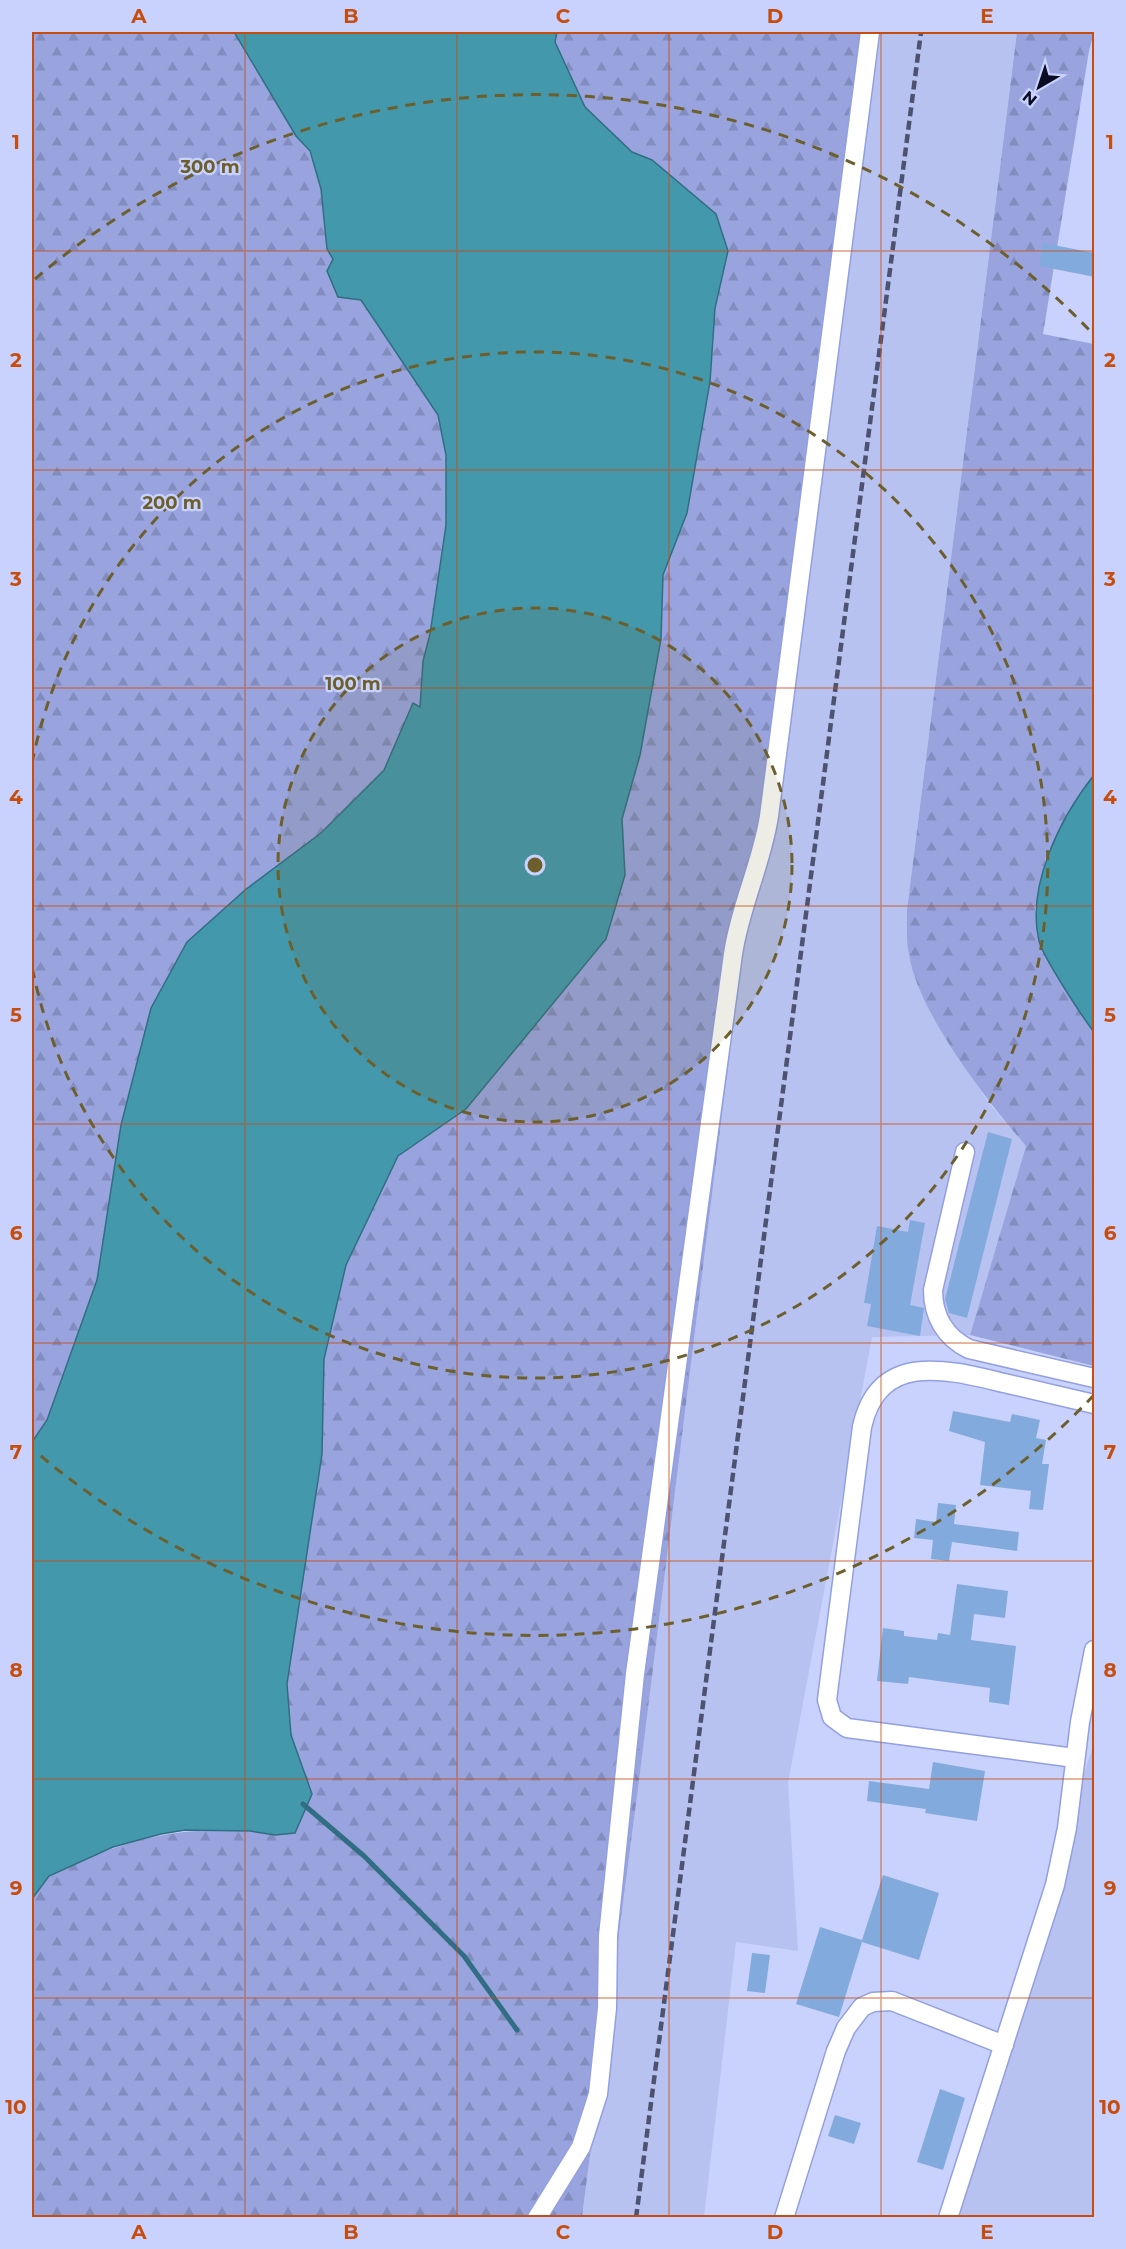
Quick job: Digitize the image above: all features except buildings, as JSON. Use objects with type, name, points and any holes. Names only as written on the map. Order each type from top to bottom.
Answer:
[{"type":"lane","points":[[537,2217],[582,2147],[598,2094],[607,2008],[608,1936],[637,1659],[733,954],[744,904],[762,852],[769,816],[870,32]]},
{"type":"lane","points":[[965,1152],[933,1290],[935,1310],[940,1322],[952,1338],[969,1349],[1095,1378]]},
{"type":"lane","points":[[1075,1758],[847,1728],[832,1717],[827,1700],[862,1427],[867,1410],[877,1395],[889,1383],[905,1375],[939,1369],[1095,1404]]},
{"type":"lane","points":[[948,2217],[1055,1885],[1065,1840],[1075,1758],[1095,1650]]},
{"type":"lane","points":[[784,2217],[836,2051],[857,2011],[873,2002],[892,2001],[1004,2045]]},
{"type":"shaded area","points":[[234,32],[557,32],[555,42],[585,107],[632,152],[652,160],[716,214],[728,251],[715,308],[710,382],[687,513],[663,575],[661,639],[640,755],[622,819],[625,875],[606,939],[466,1109],[398,1156],[346,1265],[324,1359],[322,1454],[287,1684],[291,1735],[312,1794],[295,1833],[275,1835],[250,1831],[185,1830],[161,1834],[113,1847],[49,1876],[32,1899],[32,1442],[47,1420],[97,1280],[121,1125],[151,1008],[187,942],[245,890],[321,833],[384,770],[413,703],[420,707],[423,661],[430,634],[446,525],[446,455],[438,415],[361,300],[338,297],[327,271],[333,259],[327,249],[321,189],[310,151],[296,136]]},
{"type":"shaded area","points":[[863,32],[1017,32],[907,910],[909,956],[925,1001],[988,1102],[1026,1146],[970,1335],[872,1337],[788,1783],[798,1951],[736,1942],[704,2217],[582,2218],[757,834]]},
{"type":"shaded area","points":[[1094,775],[1094,1032],[1042,949],[1036,920],[1037,898],[1049,854],[1069,811]]},
{"type":"shaded area","points":[[1094,1743],[1094,2217],[939,2217]]},
{"type":"green space","points":[[32,32],[234,32],[296,136],[309,151],[321,189],[327,249],[333,259],[327,271],[338,297],[361,300],[438,415],[446,455],[446,525],[430,634],[423,661],[420,708],[413,703],[384,769],[321,833],[245,890],[151,1008],[121,1125],[97,1280],[47,1420],[32,1442]]},
{"type":"green space","points":[[557,32],[863,32],[757,834],[639,1781],[582,2217],[32,2217],[32,1899],[48,1877],[60,1870],[128,1843],[176,1833],[201,1831],[225,1830],[275,1835],[312,1794],[291,1735],[287,1684],[322,1454],[324,1359],[346,1265],[398,1156],[466,1109],[606,939],[625,875],[622,819],[661,639],[663,575],[687,513],[710,382],[715,308],[728,251],[652,160],[632,152],[585,107],[555,42]]},
{"type":"green space","points":[[1017,32],[1094,32],[1043,334],[1094,344],[1094,775],[1063,824],[1046,857],[1035,910],[1087,1023],[1094,1032],[1094,1366],[970,1335],[1026,1146],[974,1081],[940,1029],[915,978],[907,938],[907,910]]},
{"type":"waterway","points":[[303,1804],[364,1856],[464,1956],[517,2030]]},
{"type":"railway","points":[[636,2218],[921,32]]}]
